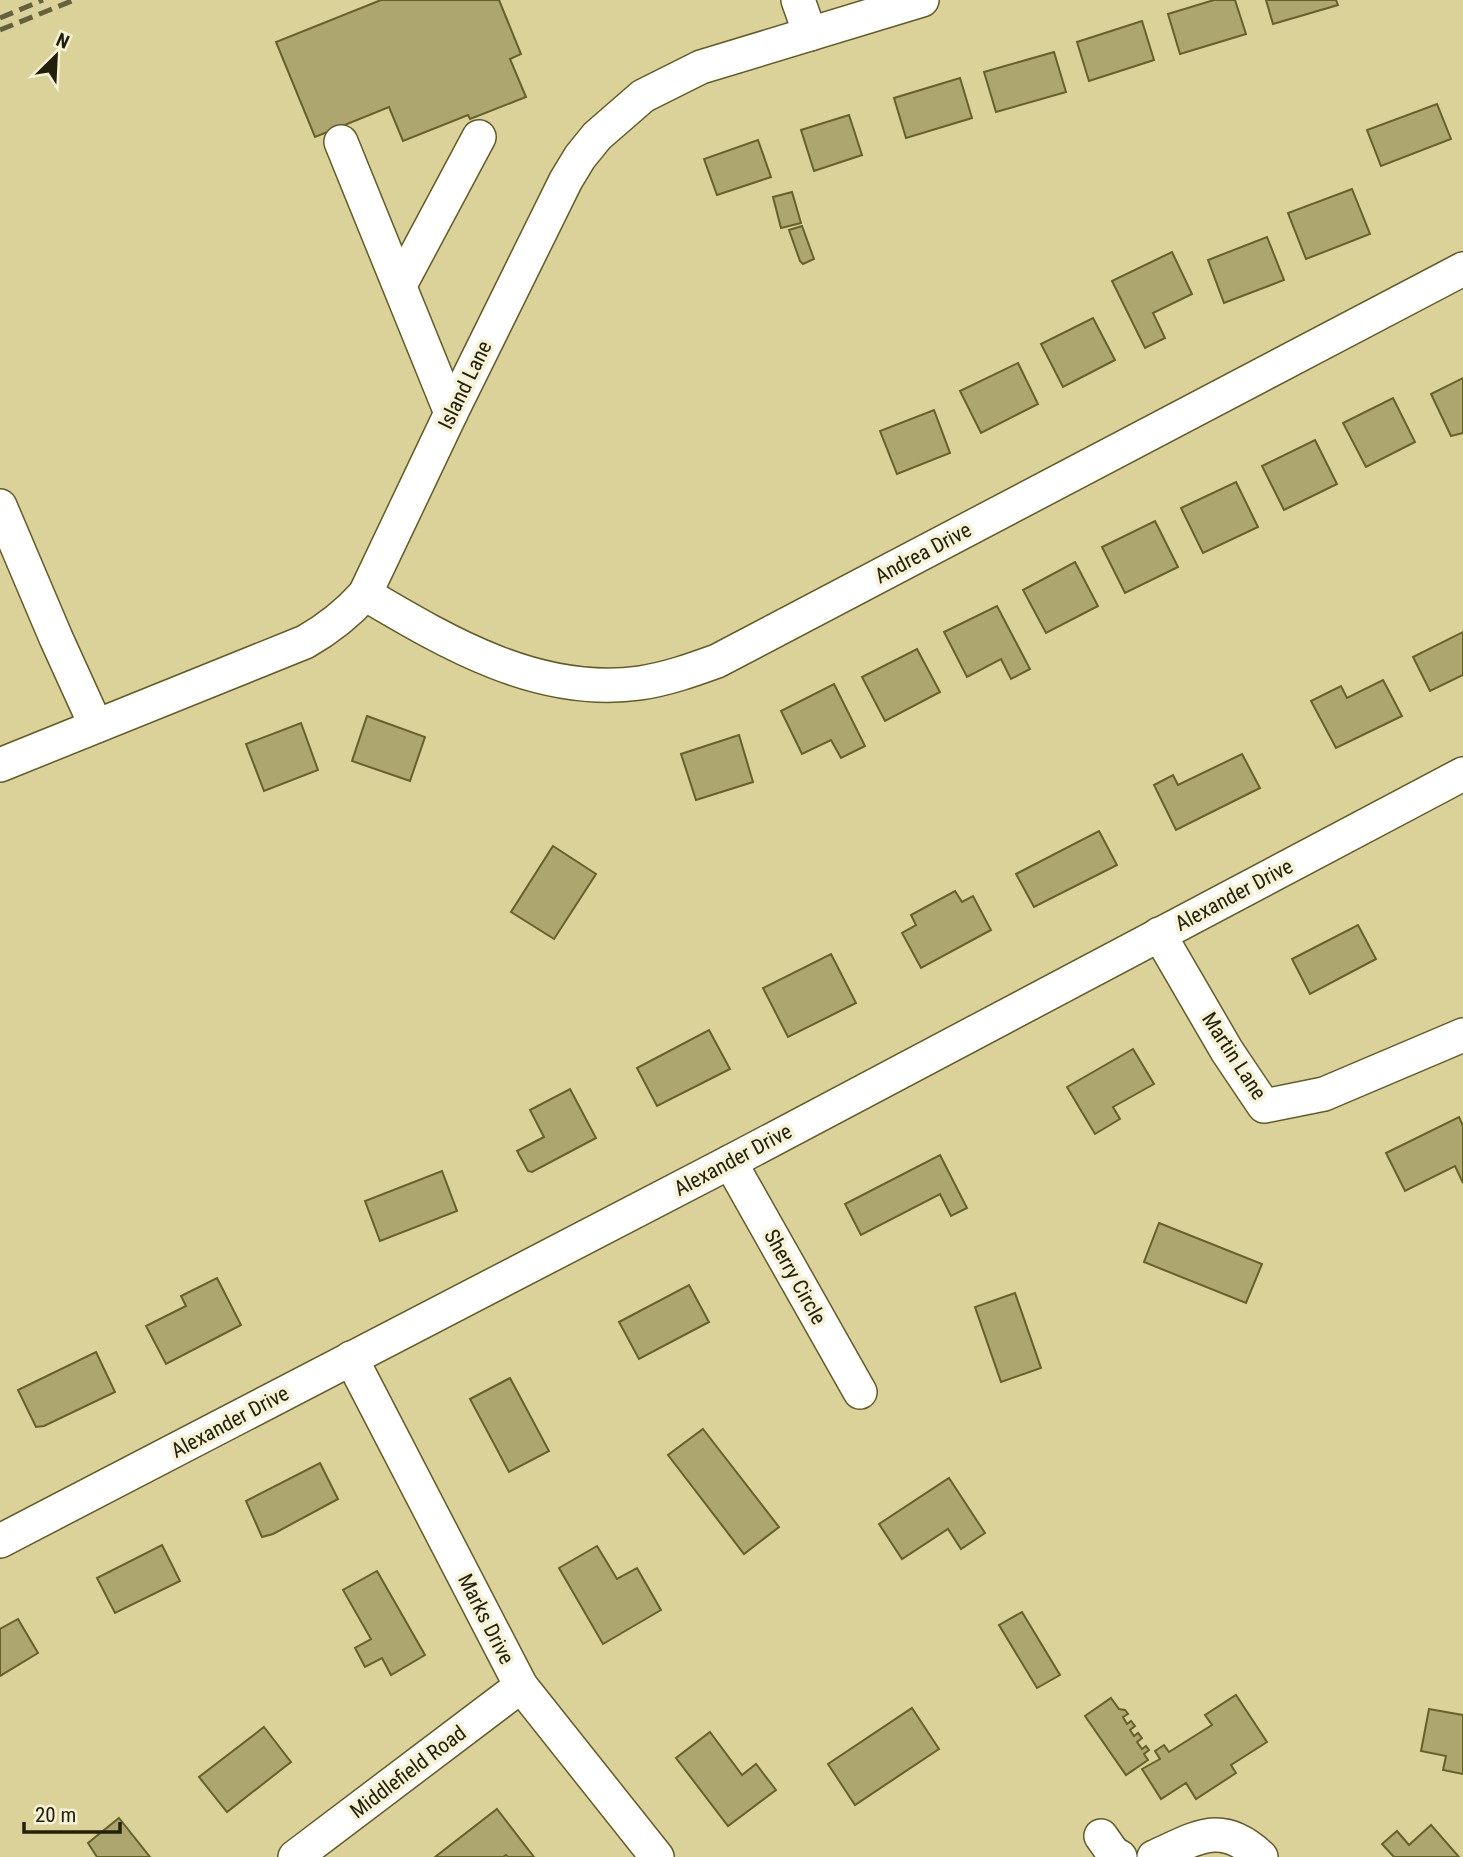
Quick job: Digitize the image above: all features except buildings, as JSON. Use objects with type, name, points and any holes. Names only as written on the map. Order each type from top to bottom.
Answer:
[{"type":"street","points":[[798,0],[810,34]]},
{"type":"street","name":"Island Lane","points":[[0,765],[305,642],[329,628],[365,594],[566,180],[597,136],[643,96],[701,68],[922,0]]},
{"type":"street","points":[[400,285],[479,137]]},
{"type":"street","points":[[341,142],[451,413]]},
{"type":"street","name":"Andrea Drive","points":[[365,594],[435,636],[490,660],[551,681],[606,685],[638,684],[675,676],[730,655],[1463,270]]},
{"type":"street","points":[[0,506],[96,726]]},
{"type":"street","name":"Alexander Drive","points":[[0,1541],[730,1163],[1463,774]]},
{"type":"street","name":"Martin Lane","points":[[1159,934],[1227,1051],[1264,1106],[1324,1094],[1463,1035]]},
{"type":"street","name":"Sherry Circle","points":[[730,1163],[860,1392]]},
{"type":"street","name":"Marks Drive","points":[[351,1358],[521,1686],[657,1857]]},
{"type":"street","name":"Middlefield Road","points":[[295,1857],[521,1686]]},
{"type":"street","points":[[1154,1857],[1194,1839],[1218,1834],[1242,1843],[1261,1857]]},
{"type":"railway","points":[[0,18],[43,0]]},
{"type":"railway","points":[[0,30],[74,0]]}]
